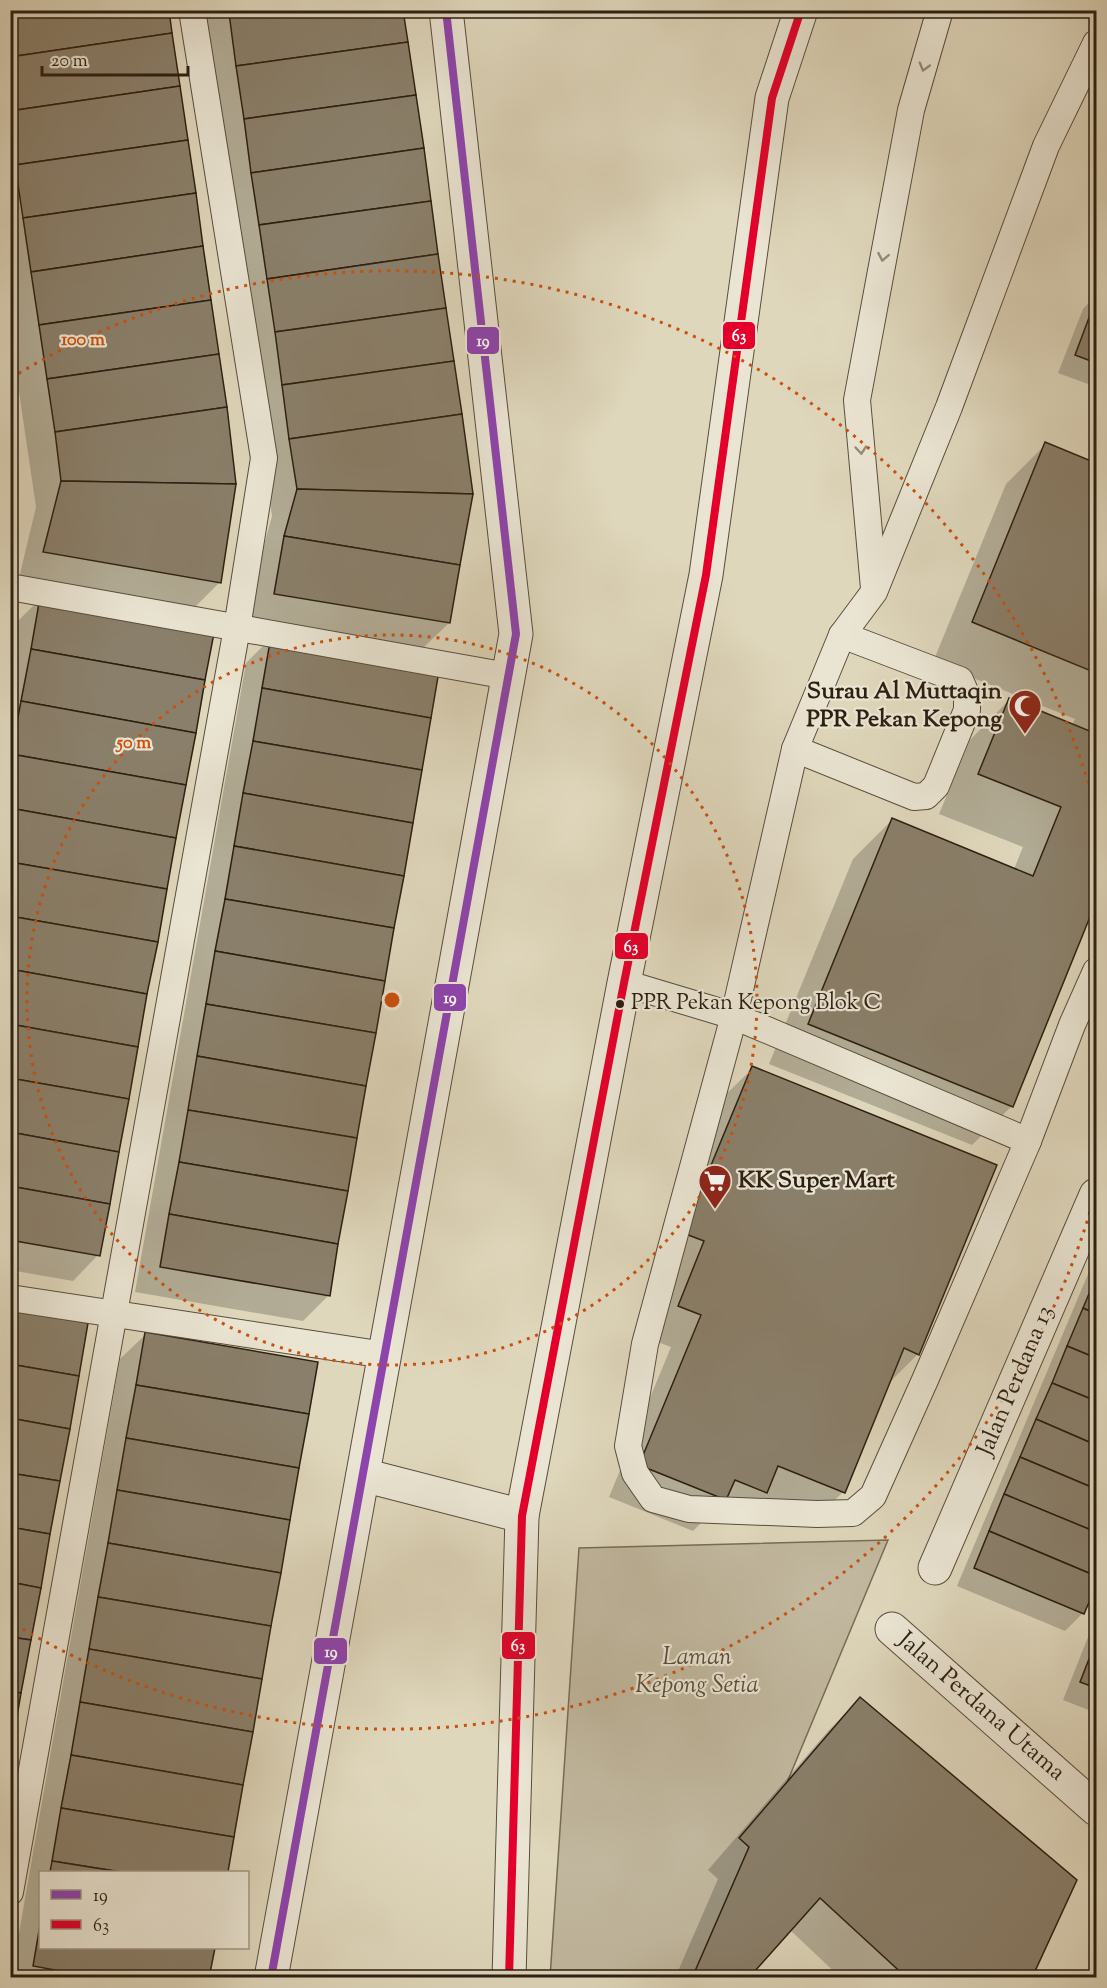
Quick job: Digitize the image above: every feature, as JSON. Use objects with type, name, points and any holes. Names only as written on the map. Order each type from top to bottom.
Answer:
[{"type":"street","points":[[271,1977],[516,634],[446,10]]},
{"type":"street","points":[[509,1977],[522,1516],[624,983],[706,575],[772,98],[801,10]]},
{"type":"street","name":"Jalan Perdana 13","points":[[935,1568],[1096,1195]]},
{"type":"street","points":[[363,1474],[522,1516]]},
{"type":"street","name":"Jalan Perdana Utama","points":[[892,1629],[1096,1809]]},
{"type":"lane","points":[[10,1892],[237,628],[264,458],[192,10]]},
{"type":"lane","points":[[874,592],[857,400],[911,110],[940,10]]},
{"type":"lane","points":[[1096,43],[1046,146],[949,407],[874,592],[842,635],[795,749],[734,1016],[645,1344],[628,1446],[635,1473],[653,1499],[689,1509],[817,1514],[853,1513],[873,1496],[926,1380],[1028,1142],[1072,1025],[1096,971]]},
{"type":"lane","points":[[10,587],[508,676]]},
{"type":"lane","points":[[795,749],[914,797],[926,796],[936,786],[967,710],[967,696],[960,680],[842,635]]},
{"type":"lane","points":[[624,983],[734,1016],[1028,1142]]},
{"type":"lane","points":[[10,1298],[385,1355]]},
{"type":"green space","name":"Laman Kepong Setia","points":[[888,1540],[706,1977],[550,1978],[579,1548]]},
{"type":"building","points":[[10,10],[169,10],[172,33],[10,57]]},
{"type":"building","points":[[246,10],[403,10],[408,42],[236,66],[229,13]]},
{"type":"building","points":[[172,33],[180,86],[10,111],[10,57]]},
{"type":"building","points":[[408,42],[416,95],[244,119],[236,66]]},
{"type":"building","points":[[180,86],[188,140],[15,165],[10,131],[10,111]]},
{"type":"building","points":[[416,95],[424,148],[251,173],[244,119]]},
{"type":"building","points":[[188,140],[196,193],[23,218],[15,165]]},
{"type":"building","points":[[424,148],[431,201],[259,225],[251,173]]},
{"type":"building","points":[[196,193],[203,246],[31,272],[23,218]]},
{"type":"building","points":[[431,201],[438,254],[267,279],[259,225]]},
{"type":"building","points":[[203,246],[211,300],[39,325],[31,272]]},
{"type":"building","points":[[438,254],[446,308],[275,332],[267,279]]},
{"type":"building","points":[[1096,299],[1096,363],[1075,355]]},
{"type":"building","points":[[211,300],[219,354],[47,379],[39,325]]},
{"type":"building","points":[[446,308],[454,361],[282,385],[275,332]]},
{"type":"building","points":[[219,354],[227,407],[55,432],[47,379]]},
{"type":"building","points":[[454,361],[462,414],[289,439],[282,385]]},
{"type":"building","points":[[227,407],[236,484],[61,481],[55,432]]},
{"type":"building","points":[[462,414],[473,494],[297,489],[289,439]]},
{"type":"building","points":[[1045,442],[1096,463],[1096,673],[972,622]]},
{"type":"building","points":[[61,481],[236,484],[221,583],[43,552]]},
{"type":"building","points":[[297,489],[473,494],[460,565],[284,536]]},
{"type":"building","points":[[284,536],[460,565],[450,623],[274,594]]},
{"type":"building","points":[[40,597],[215,628],[205,680],[31,649]]},
{"type":"building","points":[[271,636],[440,665],[431,718],[262,688]]},
{"type":"building","points":[[31,649],[205,680],[196,733],[21,701]]},
{"type":"building","points":[[262,688],[431,718],[422,770],[253,741]]},
{"type":"building","points":[[1009,698],[1092,732],[1096,721],[1096,902],[1013,1107],[808,1024],[892,818],[1033,876],[1061,807],[978,774]]},
{"type":"building","points":[[21,701],[196,733],[186,785],[11,754]]},
{"type":"building","points":[[253,741],[422,770],[413,823],[243,793]]},
{"type":"building","points":[[11,754],[186,785],[176,838],[10,808]]},
{"type":"building","points":[[243,793],[413,823],[404,876],[234,846]]},
{"type":"building","points":[[10,808],[176,838],[167,889],[10,862]]},
{"type":"building","points":[[234,846],[404,876],[394,928],[225,899]]},
{"type":"building","points":[[10,862],[167,889],[158,942],[10,916]]},
{"type":"building","points":[[225,899],[394,928],[385,981],[215,951]]},
{"type":"building","points":[[10,916],[158,942],[147,994],[10,969]]},
{"type":"building","points":[[215,951],[385,981],[376,1033],[206,1004]]},
{"type":"building","points":[[10,969],[147,994],[138,1047],[10,1024]]},
{"type":"building","points":[[206,1004],[376,1033],[366,1086],[197,1056]]},
{"type":"building","points":[[10,1024],[138,1047],[129,1099],[10,1078]]},
{"type":"building","points":[[197,1056],[366,1086],[357,1138],[188,1110]]},
{"type":"building","points":[[752,1066],[997,1165],[919,1355],[904,1348],[845,1493],[778,1466],[767,1493],[735,1480],[726,1500],[639,1465],[701,1315],[678,1306],[704,1241],[683,1233]]},
{"type":"building","points":[[10,1078],[129,1099],[119,1152],[10,1132]]},
{"type":"building","points":[[188,1110],[357,1138],[348,1191],[179,1162]]},
{"type":"building","points":[[10,1132],[119,1152],[110,1204],[10,1186]]},
{"type":"building","points":[[179,1162],[348,1191],[338,1244],[169,1214]]},
{"type":"building","points":[[10,1186],[110,1204],[100,1256],[10,1240]]},
{"type":"building","points":[[169,1214],[338,1244],[330,1296],[160,1267]]},
{"type":"building","points":[[1096,1277],[1096,1314],[1083,1308]]},
{"type":"building","points":[[1083,1308],[1096,1314],[1096,1358],[1067,1346]]},
{"type":"building","points":[[10,1309],[88,1323],[79,1376],[10,1364]]},
{"type":"building","points":[[145,1332],[318,1362],[309,1414],[136,1385]]},
{"type":"building","points":[[1067,1346],[1096,1358],[1096,1401],[1052,1383]]},
{"type":"building","points":[[10,1364],[79,1376],[70,1429],[10,1418]]},
{"type":"building","points":[[1052,1383],[1096,1401],[1096,1445],[1036,1419]]},
{"type":"building","points":[[136,1385],[309,1414],[299,1468],[126,1438]]},
{"type":"building","points":[[10,1418],[70,1429],[60,1481],[10,1473]]},
{"type":"building","points":[[1036,1419],[1096,1445],[1096,1489],[1020,1457]]},
{"type":"building","points":[[126,1438],[299,1468],[290,1520],[117,1490]]},
{"type":"building","points":[[1020,1457],[1096,1489],[1096,1532],[1004,1494]]},
{"type":"building","points":[[10,1473],[60,1481],[50,1534],[10,1527]]},
{"type":"building","points":[[117,1490],[290,1520],[281,1573],[108,1543]]},
{"type":"building","points":[[1004,1494],[1096,1532],[1096,1576],[989,1531]]},
{"type":"building","points":[[10,1527],[50,1534],[41,1588],[10,1582]]},
{"type":"building","points":[[989,1531],[1096,1576],[1096,1586],[1084,1614],[974,1568]]},
{"type":"building","points":[[108,1543],[281,1573],[271,1626],[98,1597]]},
{"type":"building","points":[[10,1582],[41,1588],[31,1640],[10,1637]]},
{"type":"building","points":[[98,1597],[271,1626],[262,1679],[89,1649]]},
{"type":"building","points":[[10,1637],[31,1640],[21,1693],[10,1691]]},
{"type":"building","points":[[1096,1641],[1096,1688],[1080,1682]]},
{"type":"building","points":[[89,1649],[262,1679],[253,1732],[80,1702]]},
{"type":"building","points":[[10,1691],[21,1693],[12,1746],[10,1746]]},
{"type":"building","points":[[860,1697],[1077,1880],[1036,1969],[1028,1978],[907,1978],[820,1898],[754,1972],[752,1978],[692,1978],[749,1847],[739,1838]]},
{"type":"building","points":[[80,1702],[253,1732],[243,1785],[71,1755]]},
{"type":"building","points":[[71,1755],[243,1785],[234,1837],[61,1808]]},
{"type":"building","points":[[61,1808],[234,1837],[228,1871],[115,1871],[52,1861]]},
{"type":"building","points":[[52,1861],[115,1871],[50,1871]]},
{"type":"building","points":[[39,1931],[39,1949],[215,1949],[209,1978],[98,1978],[33,1966]]},
{"type":"transit line","name":"19","points":[[271,1978],[516,634],[446,10]]},
{"type":"transit line","name":"63","points":[[509,1978],[522,1516],[624,983],[706,575],[772,98],[801,10]]},
{"type":"place","name":"Surau Al Muttaqin PPR Pekan Kepong","points":[[1025,735]]},
{"type":"place","name":"PPR Pekan Kepong Blok C","points":[[620,1004]]},
{"type":"place","name":"KK Super Mart","points":[[715,1210]]}]
